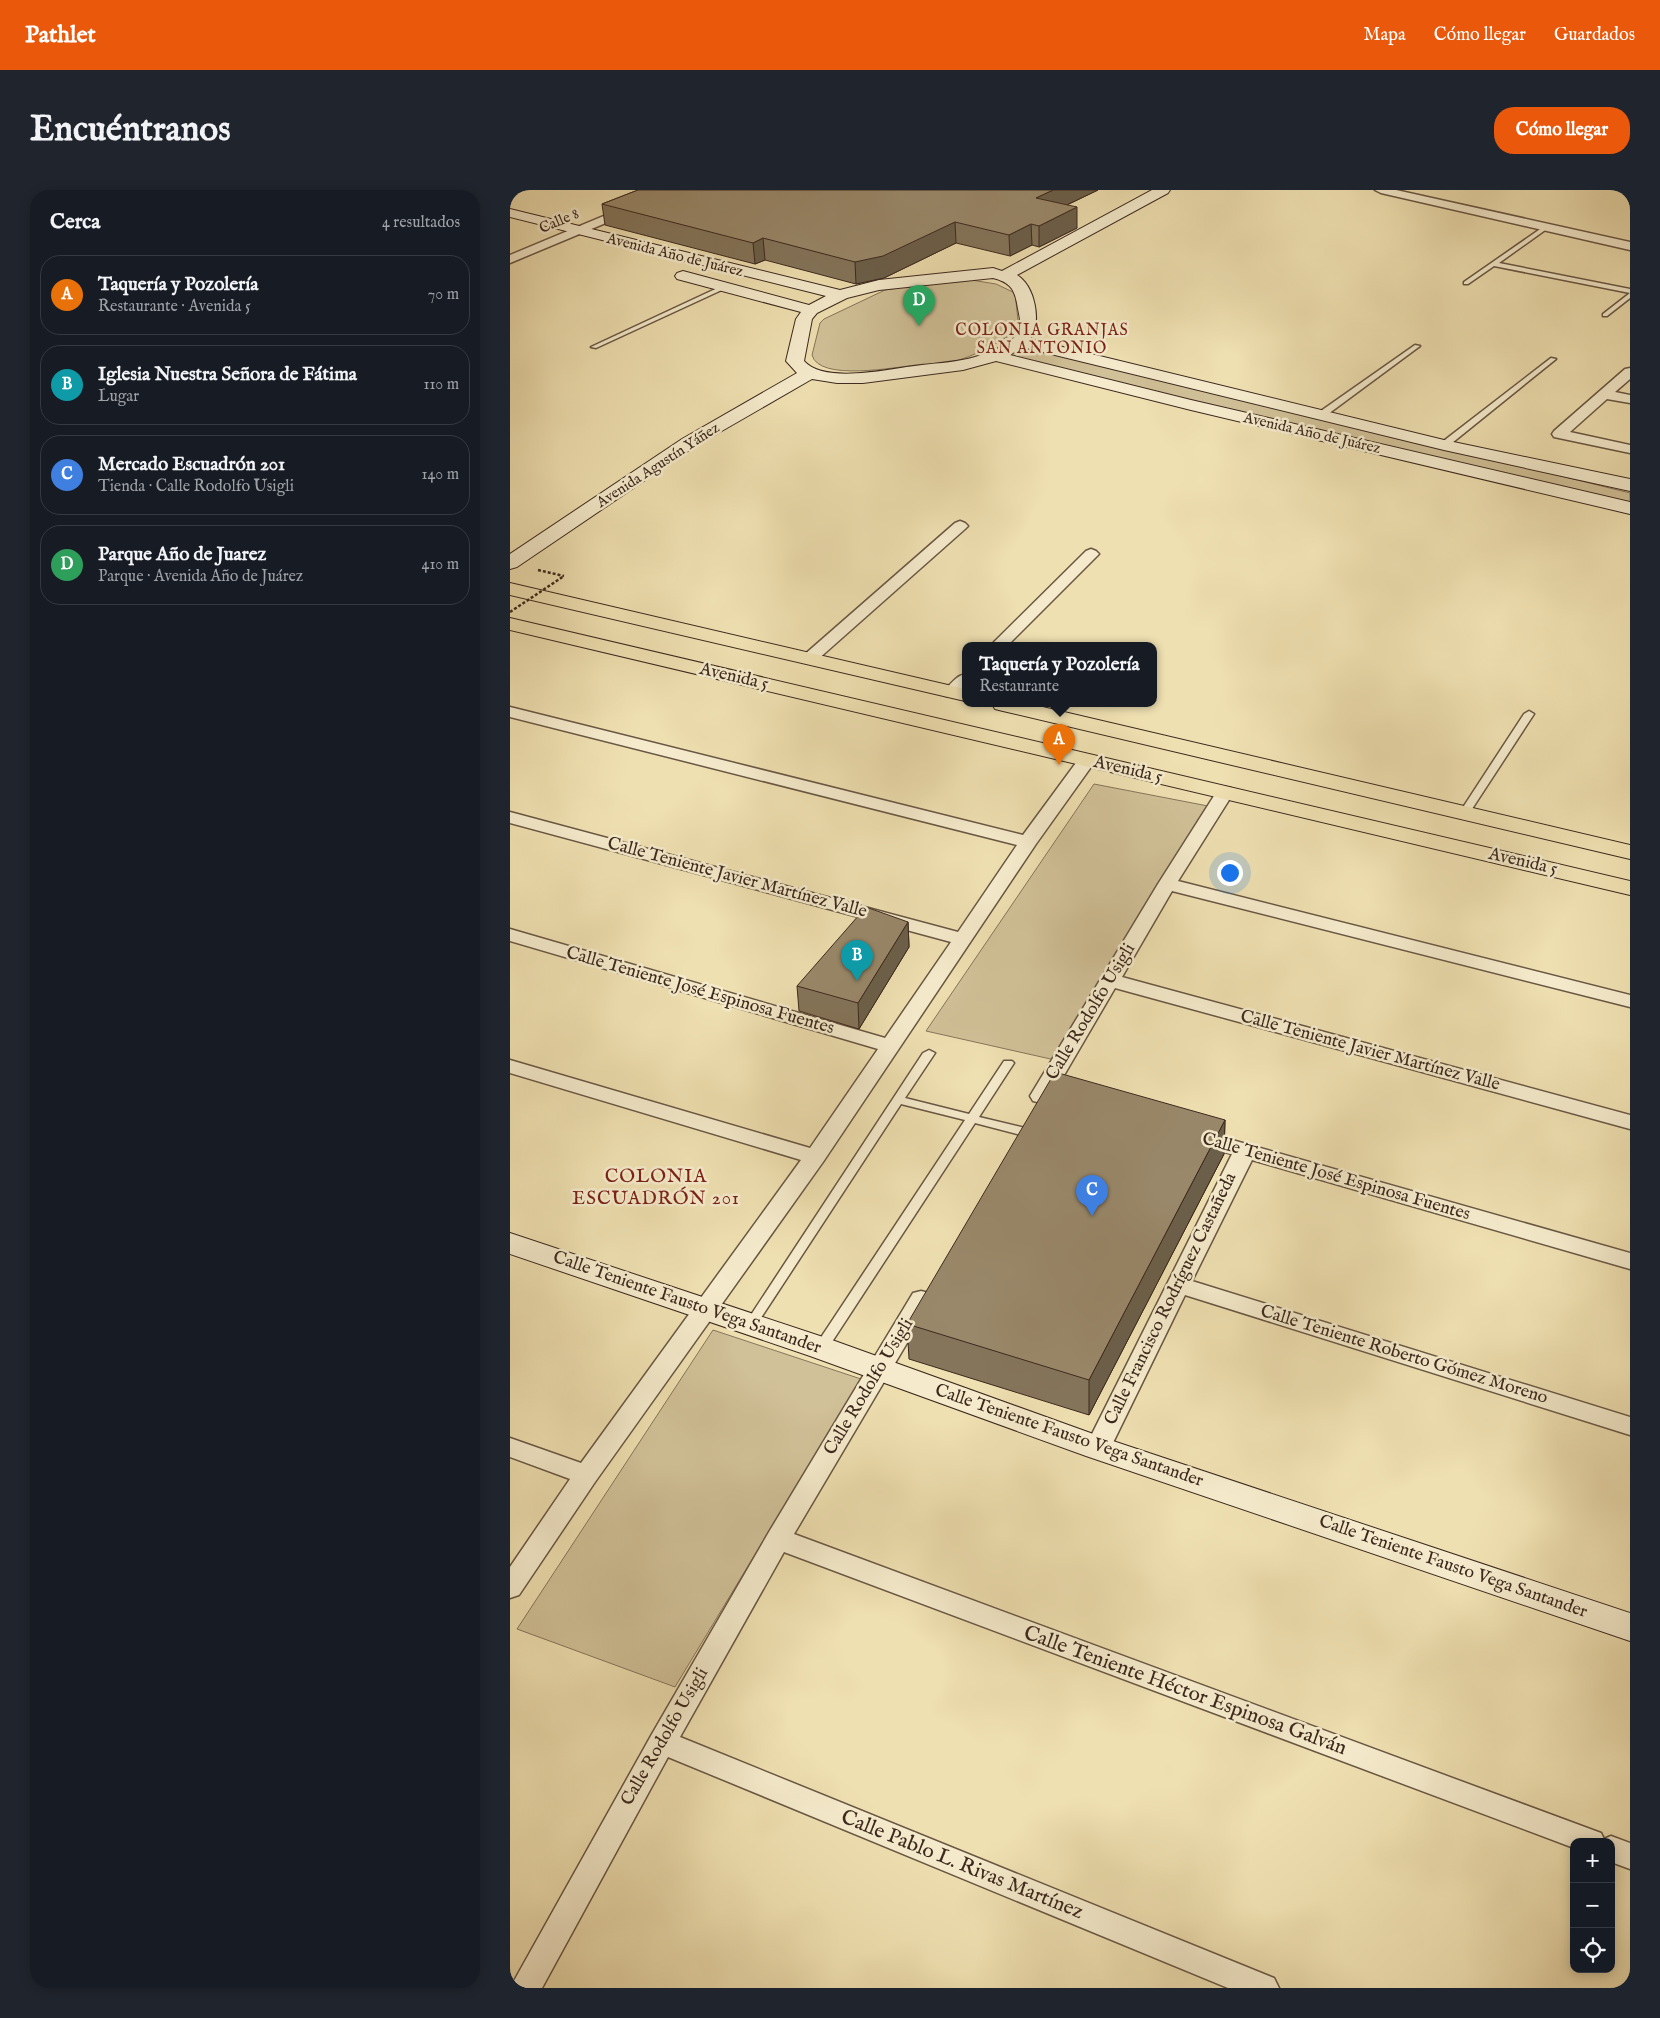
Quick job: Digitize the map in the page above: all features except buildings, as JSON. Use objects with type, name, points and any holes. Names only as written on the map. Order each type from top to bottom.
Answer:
[{"type":"main road","points":[[1004,276],[1163,190]]},
{"type":"main road","name":"Avenida Año de Juárez","points":[[510,213],[841,295]]},
{"type":"main road","name":"Avenida Año de Juárez","points":[[527,235],[580,249]]},
{"type":"main road","name":"Avenida Año de Juárez","points":[[664,271],[811,310]]},
{"type":"main road","points":[[992,273],[1004,276],[1013,279],[1024,291],[1028,327],[1026,334],[1019,341],[995,356],[964,365],[858,378],[840,378],[810,373],[800,368],[794,361],[804,319],[811,310],[841,295],[879,284],[975,274],[992,273]]},
{"type":"main road","name":"Avenida Año de Juárez","points":[[1019,341],[1444,445],[1630,485]]},
{"type":"main road","name":"Avenida Año de Juárez","points":[[995,356],[1630,508]]},
{"type":"main road","name":"Avenida Agustín Yáñez","points":[[510,563],[688,443],[810,373]]},
{"type":"main road","name":"Avenida 5","points":[[510,589],[810,658],[961,688]]},
{"type":"main road","name":"Avenida 5","points":[[510,624],[1630,888]]},
{"type":"main road","name":"Avenida 5","points":[[1016,707],[1630,852]]},
{"type":"main road","name":"Calle Teniente Fausto Vega Santander","points":[[510,1242],[821,1348],[1098,1448],[1630,1627]]},
{"type":"street","name":"Calle 8","points":[[510,259],[676,190]]},
{"type":"street","points":[[1386,190],[1630,246]]},
{"type":"street","points":[[1630,372],[1559,434],[1630,449]]},
{"type":"street","points":[[1604,394],[1630,399]]},
{"type":"street","points":[[810,658],[960,526]]},
{"type":"street","points":[[1002,642],[1091,554]]},
{"type":"street","points":[[510,712],[1028,842]]},
{"type":"street","points":[[510,1588],[586,1475],[816,1157],[1028,842],[1087,760]]},
{"type":"street","name":"Calle Rodolfo Usigli","points":[[1016,1139],[1053,1095],[1109,980],[1225,792]]},
{"type":"street","name":"Calle Teniente Javier Martínez Valle","points":[[510,817],[963,939]]},
{"type":"street","points":[[1167,884],[1630,1001]]},
{"type":"street","name":"Calle Teniente José Espinosa Fuentes","points":[[510,936],[890,1046]]},
{"type":"street","name":"Calle Teniente Javier Martínez Valle","points":[[1109,980],[1630,1122]]},
{"type":"street","points":[[510,1066],[816,1157]]},
{"type":"street","name":"Calle Teniente José Espinosa Fuentes","points":[[1177,1131],[1630,1261]]},
{"type":"street","name":"Calle Francisco Rodríguez Castañeda","points":[[1098,1448],[1244,1151]]},
{"type":"street","name":"Calle Rodolfo Usigli","points":[[525,1988],[778,1539],[935,1276]]},
{"type":"street","name":"Calle Teniente Roberto Gómez Moreno","points":[[1178,1285],[1630,1426]]},
{"type":"street","points":[[510,1447],[586,1475]]},
{"type":"street","name":"Calle Teniente Héctor Espinosa Galván","points":[[778,1539],[1580,1838]]},
{"type":"street","name":"Calle Pablo L. Rivas Martínez","points":[[662,1742],[1263,1988]]},
{"type":"street","points":[[1615,1850],[1630,1856]]},
{"type":"lane","points":[[1466,283],[1546,227]]},
{"type":"lane","points":[[1493,264],[1630,291]]},
{"type":"lane","points":[[594,347],[724,287]]},
{"type":"lane","points":[[1606,315],[1630,295]]},
{"type":"lane","points":[[1321,415],[1417,346]]},
{"type":"lane","points":[[1444,445],[1553,359]]},
{"type":"lane","points":[[1465,812],[1529,714]]},
{"type":"lane","points":[[751,1324],[929,1053]]},
{"type":"lane","points":[[821,1348],[1008,1063]]},
{"type":"lane","points":[[899,1100],[972,1119],[1016,1139]]},
{"type":"path","points":[[510,612],[564,576],[538,570]]},
{"type":"shaded area","points":[[965,279],[996,284],[1015,293],[1019,329],[976,354],[945,363],[876,370],[843,371],[828,368],[818,363],[812,355],[820,323],[824,319],[885,290]]},
{"type":"shaded area","points":[[1022,343],[1630,493],[1630,504],[1000,356]]},
{"type":"shaded area","points":[[1094,784],[1208,806],[1055,1060],[926,1031]]},
{"type":"shaded area","points":[[713,1330],[861,1379],[675,1687],[517,1629]]},
{"type":"place","name":"Parque Año de Juarez","points":[[919,326]]},
{"type":"place","name":"Taquería y Pozolería","points":[[1059,765]]},
{"type":"place","name":"Iglesia Nuestra Señora de Fátima","points":[[857,981]]},
{"type":"place","name":"Mercado Escuadrón 201","points":[[1092,1216]]},
{"type":"district","name":"COLONIA GRANJAS SAN ANTONIO","points":[[1042,340]]},
{"type":"district","name":"COLONIA ESCUADRÓN 201","points":[[656,1188]]}]
